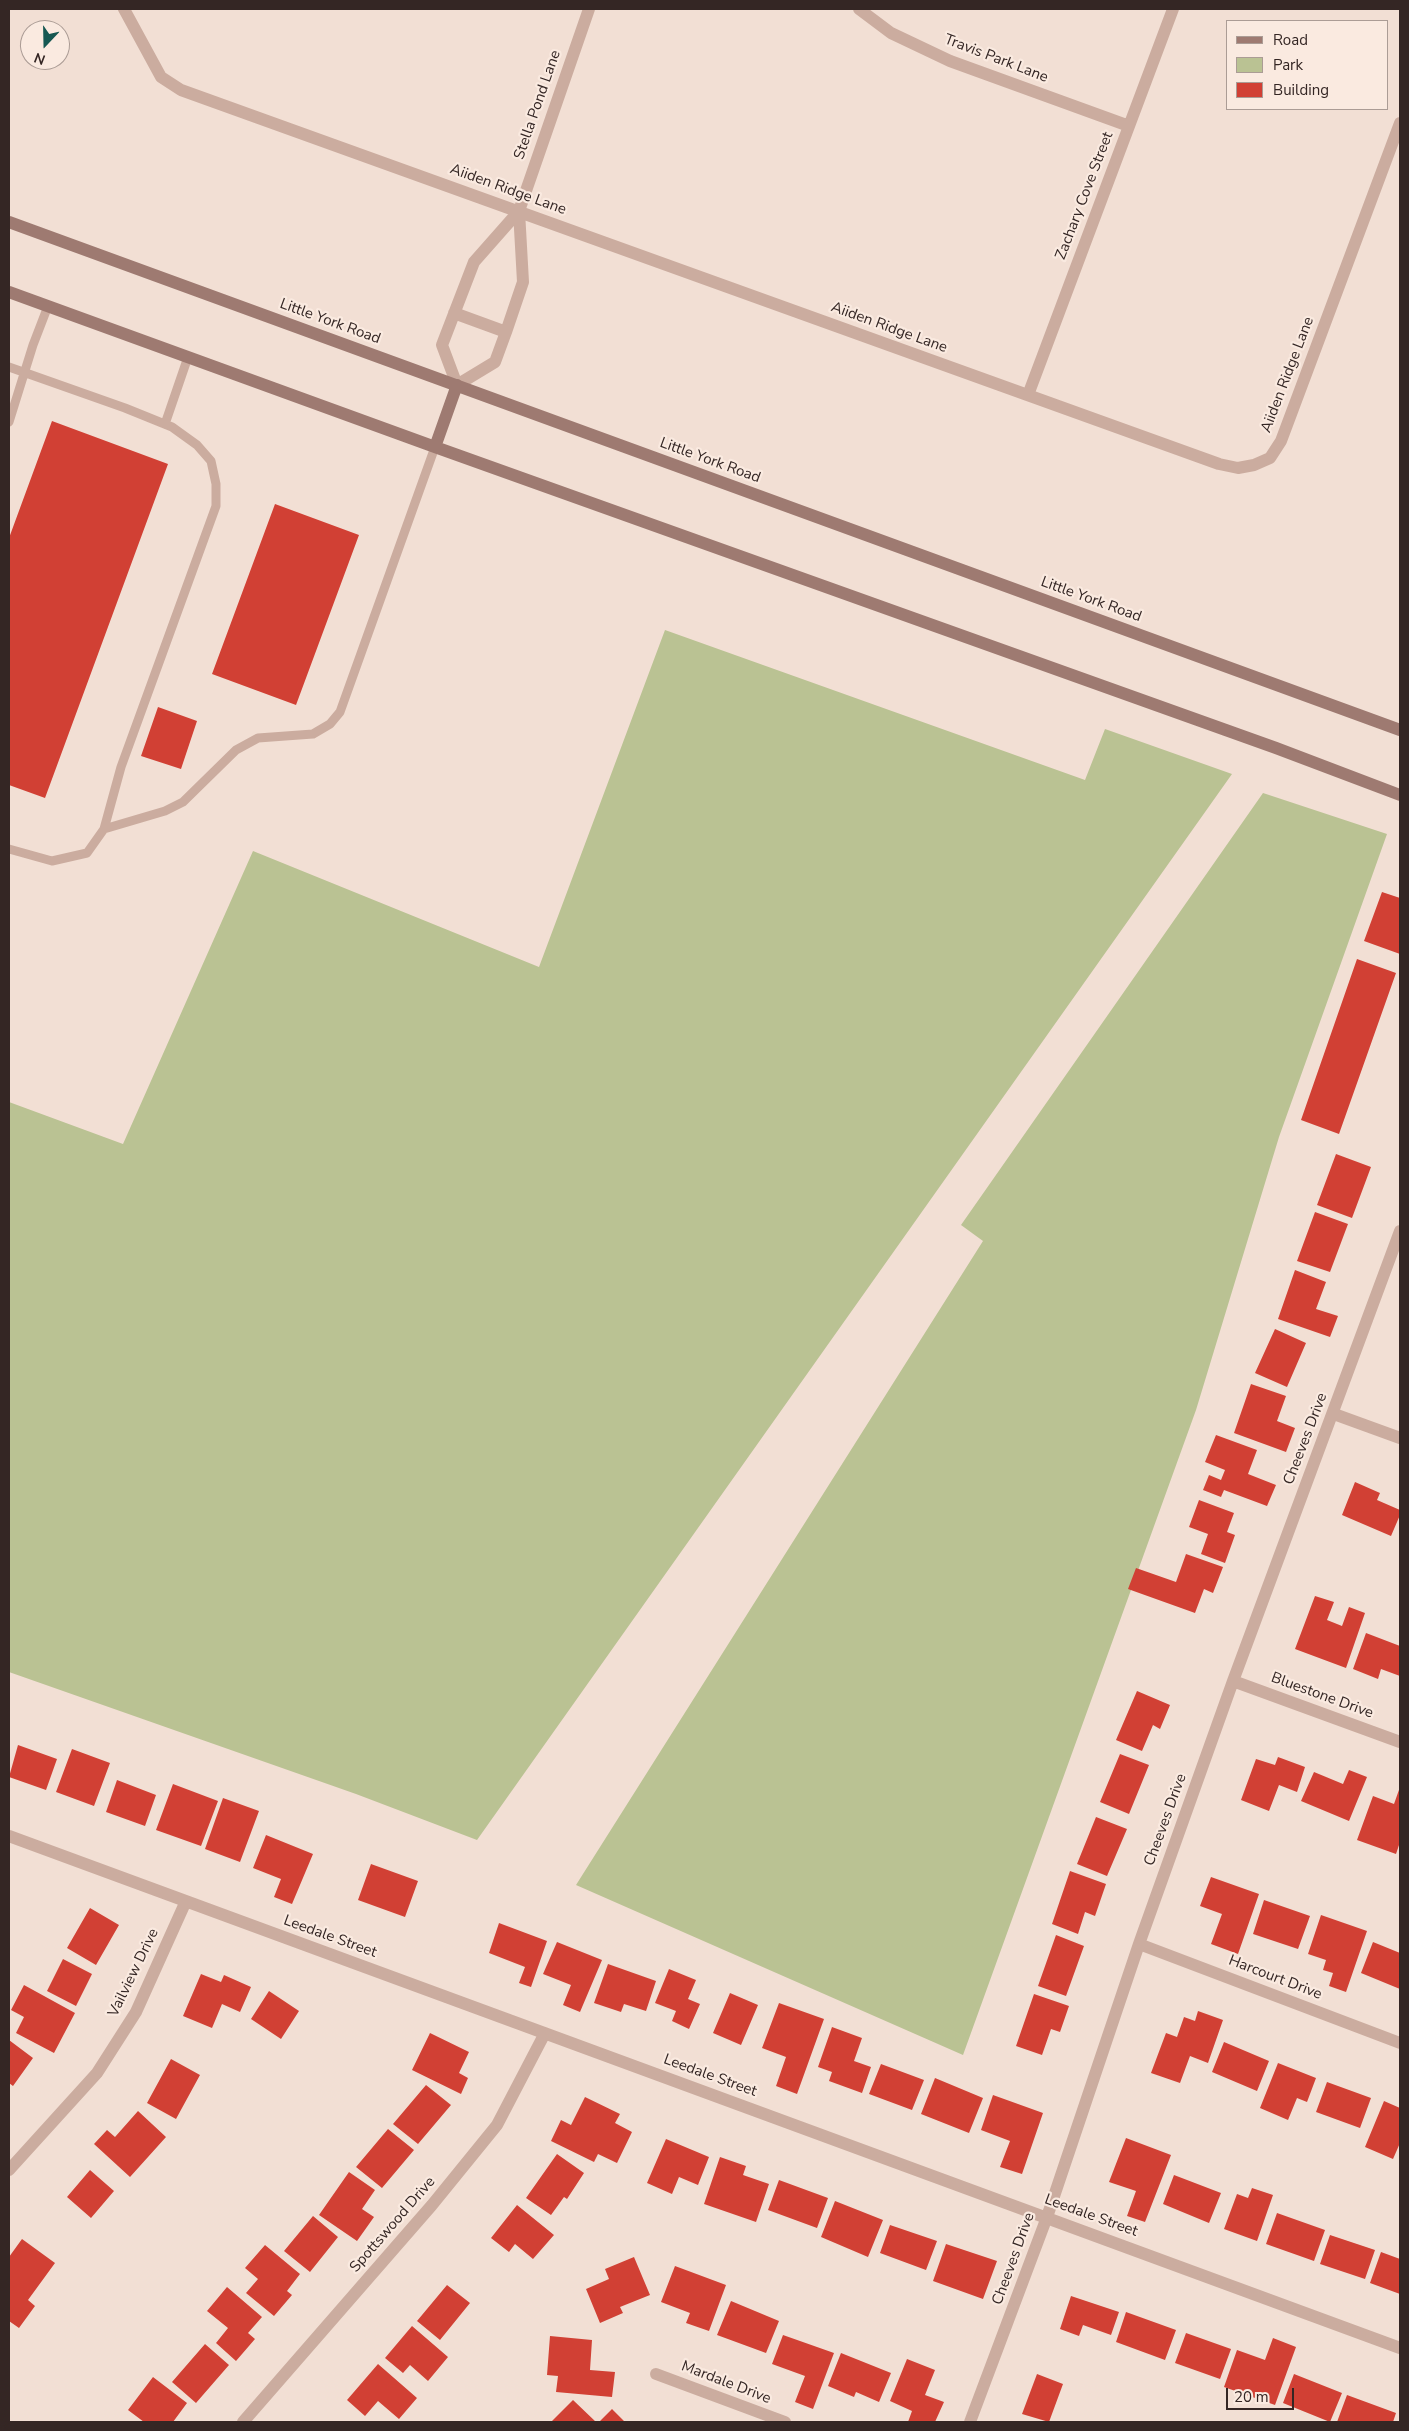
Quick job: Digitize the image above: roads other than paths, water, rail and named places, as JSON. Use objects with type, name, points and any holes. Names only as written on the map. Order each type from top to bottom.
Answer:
[{"type":"main road","name":"Little York Road","points":[[9,222],[1400,730]]},
{"type":"main road","points":[[9,292],[435,448],[1276,748],[1400,795]]},
{"type":"main road","points":[[435,448],[457,385]]},
{"type":"street","name":"Aiiden Ridge Lane","points":[[124,9],[161,77],[181,90],[1219,464],[1238,468],[1254,465],[1270,458],[1281,442],[1400,123]]},
{"type":"street","name":"Stella Pond Lane","points":[[519,211],[474,262],[442,345],[457,385],[495,362],[524,282],[519,211],[587,9]]},
{"type":"street","name":"Travis Park Lane","points":[[858,9],[891,33],[950,61],[1129,126]]},
{"type":"street","name":"Zachary Cove Street","points":[[1028,395],[1173,9]]},
{"type":"street","points":[[454,313],[506,332]]},
{"type":"street","name":"Cheeves Drive","points":[[970,2422],[1047,2217],[1139,1944],[1233,1681],[1334,1414],[1400,1230]]},
{"type":"street","points":[[1334,1414],[1400,1438]]},
{"type":"street","name":"Bluestone Drive","points":[[1233,1681],[1400,1742]]},
{"type":"street","name":"Leedale Street","points":[[9,1836],[1400,2348]]},
{"type":"street","name":"Vailview Drive","points":[[9,2170],[97,2073],[136,2012],[186,1901]]},
{"type":"street","name":"Harcourt Drive","points":[[1139,1944],[1400,2042]]},
{"type":"street","name":"Spottswood Drive","points":[[243,2422],[432,2205],[497,2125],[544,2033]]},
{"type":"street","name":"Mardale Drive","points":[[656,2374],[785,2422]]},
{"type":"lane","points":[[9,422],[24,372],[48,306]]},
{"type":"lane","points":[[165,424],[188,357]]},
{"type":"lane","points":[[9,367],[165,424],[197,444],[211,461],[216,484],[216,506],[121,767],[104,828],[86,853],[52,861],[9,849]]},
{"type":"lane","points":[[104,828],[165,811],[183,802],[236,750],[258,738],[313,734],[330,724],[340,712],[435,448]]}]
